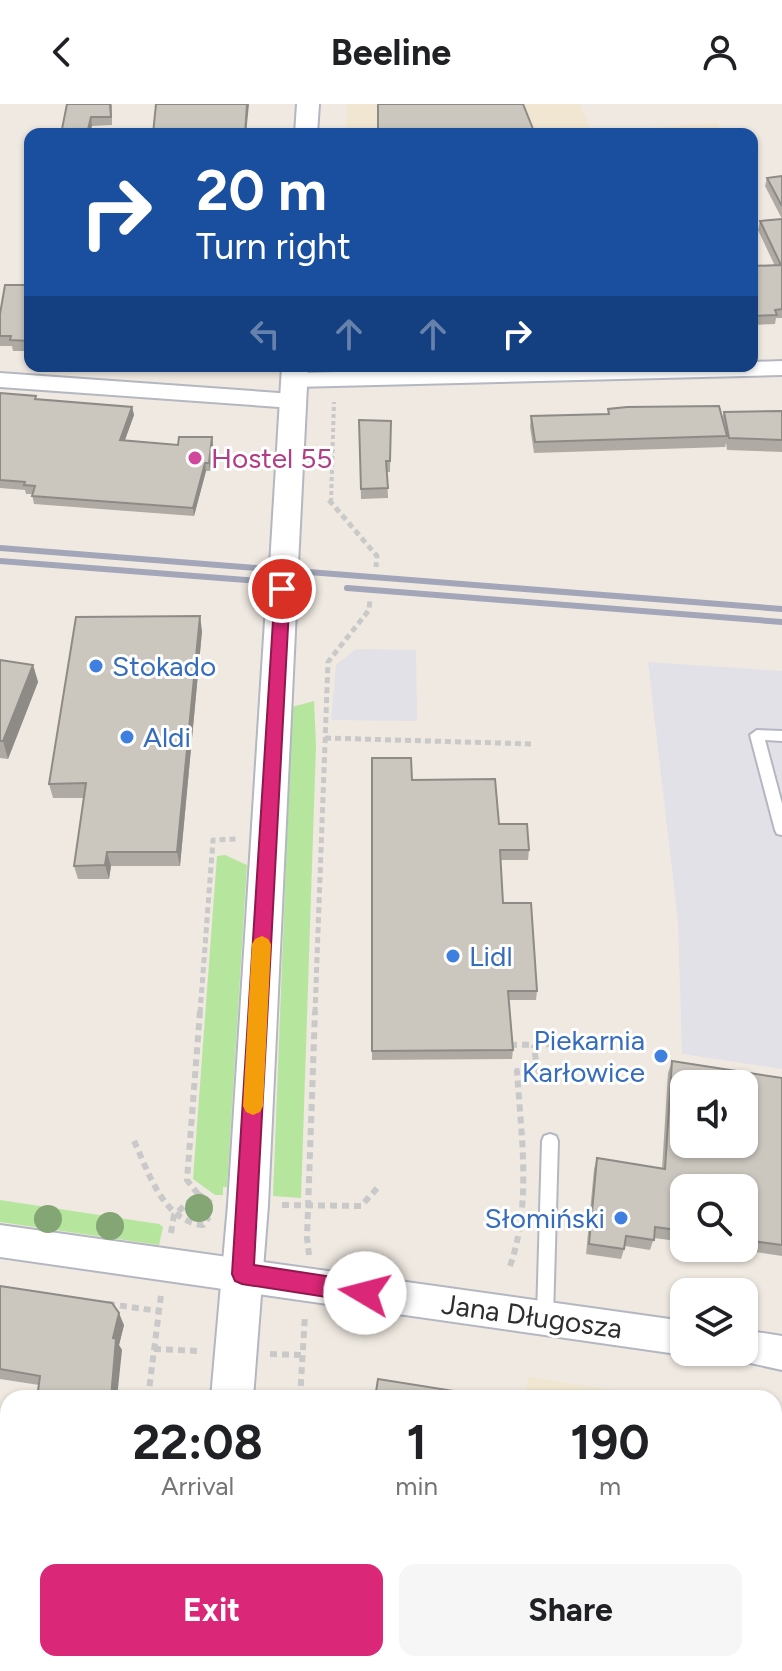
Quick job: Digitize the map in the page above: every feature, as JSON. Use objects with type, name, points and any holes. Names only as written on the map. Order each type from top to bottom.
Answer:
[{"type":"street","points":[[306,128],[308,104]]},
{"type":"street","points":[[758,369],[782,368]]},
{"type":"street","points":[[0,380],[294,382],[633,372]]},
{"type":"street","points":[[233,1390],[294,382]]},
{"type":"street","name":"Jana Długosza","points":[[0,1241],[670,1336]]},
{"type":"street","points":[[758,1349],[782,1353]]},
{"type":"lane","points":[[782,736],[757,735],[782,830]]},
{"type":"lane","points":[[545,1318],[550,1141]]},
{"type":"path","points":[[335,380],[329,500],[377,556],[376,567]]},
{"type":"path","points":[[310,1260],[307,1238],[328,662],[369,610],[370,600]]},
{"type":"path","points":[[325,738],[533,744]]},
{"type":"path","points":[[134,1141],[174,1215],[192,1226],[203,1225],[220,1204],[212,1203],[198,1194],[187,1180],[213,840]]},
{"type":"path","points":[[510,1045],[563,1044]]},
{"type":"path","points":[[510,1266],[517,1251],[520,1216],[522,1159],[517,1071],[537,1071],[534,1045]]},
{"type":"path","points":[[308,1206],[361,1206],[380,1185]]},
{"type":"path","points":[[169,1246],[174,1215],[198,1194]]},
{"type":"path","points":[[149,1390],[163,1282]]},
{"type":"path","points":[[101,1303],[159,1311]]},
{"type":"path","points":[[300,1390],[305,1315]]},
{"type":"path","points":[[154,1349],[199,1351]]},
{"type":"path","points":[[263,1353],[301,1355]]},
{"type":"shaded area","points":[[347,104],[580,104],[590,128],[346,128]]},
{"type":"shaded area","points":[[717,123],[720,128],[648,128]]},
{"type":"shaded area","points":[[356,649],[416,650],[417,721],[331,720],[336,665]]},
{"type":"shaded area","points":[[648,662],[782,671],[782,1069],[682,1054],[678,921]]},
{"type":"shaded area","points":[[528,1377],[612,1390],[527,1390]]},
{"type":"green space","points":[[314,701],[316,745],[301,1198],[273,1196],[292,707]]},
{"type":"green space","points":[[225,855],[247,865],[227,1187],[223,1187],[223,1195],[215,1195],[193,1179],[217,856]]},
{"type":"green space","points":[[0,1200],[159,1224],[163,1227],[159,1245],[0,1222]]},
{"type":"building","points":[[67,104],[110,104],[111,117],[91,117],[88,128],[62,128]]},
{"type":"building","points":[[156,104],[247,104],[245,128],[154,128]]},
{"type":"building","points":[[378,104],[523,104],[533,128],[378,128]]},
{"type":"building","points":[[782,176],[782,206],[767,178]]},
{"type":"building","points":[[782,219],[782,309],[775,310],[777,315],[758,316],[758,266],[781,265],[760,221]]},
{"type":"building","points":[[5,285],[24,285],[24,341],[0,336]]},
{"type":"building","points":[[0,393],[132,407],[120,440],[178,445],[179,437],[212,437],[209,463],[205,463],[193,508],[32,496],[35,486],[0,480]]},
{"type":"building","points":[[719,406],[727,436],[535,442],[531,416],[609,414],[608,409],[627,407]]},
{"type":"building","points":[[782,411],[782,440],[729,438],[724,412]]},
{"type":"building","points":[[359,420],[391,421],[390,461],[386,461],[388,488],[361,489]]},
{"type":"building","name":"Aldi","points":[[200,616],[177,852],[107,852],[105,865],[74,866],[86,783],[49,784],[76,617]]},
{"type":"building","points":[[0,660],[33,665],[3,741],[0,741]]},
{"type":"building","name":"Lidl","points":[[372,758],[411,758],[412,780],[495,779],[499,824],[527,824],[529,850],[500,850],[503,903],[531,903],[537,991],[508,991],[513,1050],[372,1051]]},
{"type":"building","points":[[672,1061],[730,1070],[671,1070]]},
{"type":"building","points":[[758,1074],[782,1078],[782,1245],[758,1242],[758,1174],[670,1174],[670,1229],[655,1227],[654,1240],[626,1236],[624,1249],[589,1244],[597,1158],[665,1169],[670,1092],[670,1158],[758,1158]]},
{"type":"building","points":[[0,1286],[112,1303],[119,1313],[113,1338],[116,1339],[112,1390],[38,1390],[40,1376],[0,1369]]},
{"type":"building","points":[[378,1379],[448,1390],[376,1390]]},
{"type":"railway","points":[[0,548],[782,609]]},
{"type":"railway","points":[[0,561],[311,585]]},
{"type":"railway","points":[[347,588],[782,622]]},
{"type":"slow traffic","points":[[253,1106],[262,944]]},
{"type":"place","name":"Hostel 55","points":[[195,458]]},
{"type":"place","name":"Stokado","points":[[96,666]]},
{"type":"place","name":"Aldi","points":[[127,737]]},
{"type":"place","name":"Lidl","points":[[453,956]]},
{"type":"place","name":"Piekarnia Karłowice","points":[[661,1056]]},
{"type":"place","name":"Słomiński","points":[[621,1218]]},
{"type":"route","points":[[282,589],[242,1274],[365,1293]]}]
